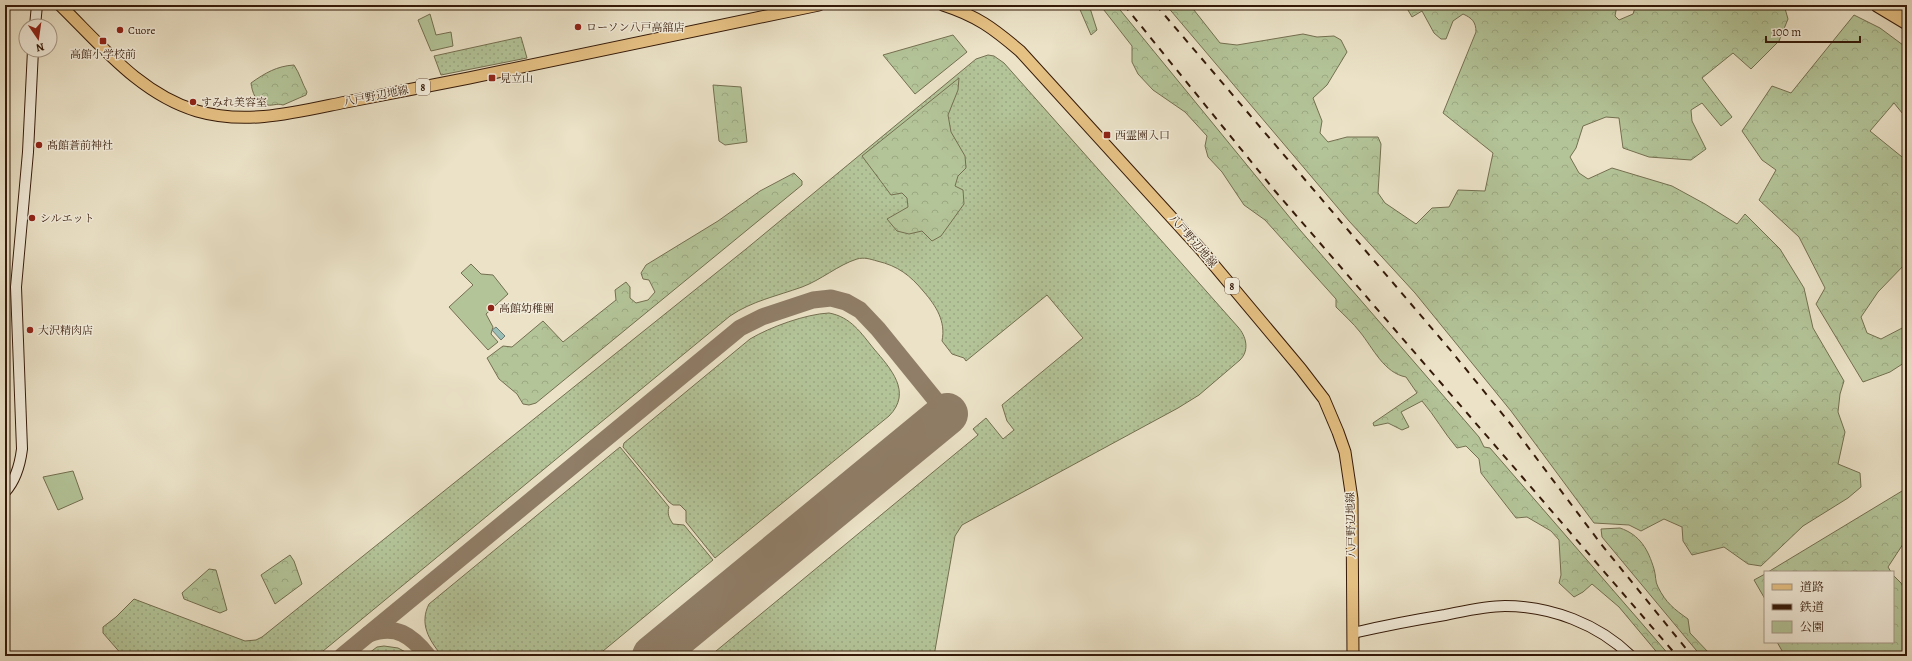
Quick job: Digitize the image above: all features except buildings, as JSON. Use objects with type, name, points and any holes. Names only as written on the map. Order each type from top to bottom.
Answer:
[{"type":"highway","points":[[1877,5],[1907,23]]},
{"type":"highway","points":[[1895,5],[1907,12]]},
{"type":"main road","name":"八戸野辺地線","points":[[60,5],[124,68],[157,93],[197,111],[223,116],[249,118],[282,115],[365,99],[819,5]]},
{"type":"main road","name":"八戸野辺地線","points":[[943,5],[963,11],[992,27],[1020,51],[1203,252],[1301,369],[1324,399],[1345,452],[1350,477],[1352,514],[1353,656]]},
{"type":"street","points":[[36,18],[37,5]]},
{"type":"street","points":[[5,492],[16,476],[21,461],[22,449],[16,287],[28,152],[33,58]]},
{"type":"street","points":[[1353,632],[1479,608],[1518,606],[1561,614],[1583,623],[1606,636],[1631,656]]},
{"type":"green space","points":[[1078,5],[1089,5],[1097,30],[1091,35]]},
{"type":"green space","points":[[1100,5],[1116,5],[1300,230],[1479,437],[1484,447],[1490,448],[1670,656],[1660,656],[1619,607],[1592,584],[1583,592],[1574,597],[1559,583],[1561,575],[1559,540],[1551,531],[1527,517],[1516,518],[1481,473],[1479,459],[1466,446],[1457,448],[1422,401],[1401,412],[1409,427],[1402,430],[1388,423],[1374,426],[1373,423],[1417,393],[1406,377],[1391,371],[1385,365],[1365,338],[1336,307],[1336,299],[1265,220],[1244,205],[1222,172],[1208,157],[1205,146],[1207,136],[1185,112],[1153,90],[1138,74],[1132,62],[1132,46]]},
{"type":"green space","points":[[1166,5],[1190,5],[1220,43],[1237,45],[1303,34],[1317,37],[1334,36],[1341,40],[1347,52],[1327,85],[1313,98],[1322,121],[1320,133],[1328,142],[1347,137],[1378,137],[1381,144],[1378,193],[1385,203],[1416,224],[1432,208],[1449,207],[1458,190],[1485,191],[1493,153],[1443,113],[1476,32],[1474,23],[1469,17],[1463,14],[1453,21],[1446,39],[1441,39],[1434,33],[1422,11],[1412,17],[1405,5],[1617,5],[1615,16],[1619,20],[1633,14],[1636,5],[1784,5],[1788,19],[1779,41],[1751,69],[1733,53],[1702,78],[1732,117],[1721,126],[1702,103],[1691,110],[1692,121],[1706,149],[1691,160],[1649,157],[1623,148],[1619,118],[1606,117],[1583,126],[1576,148],[1570,157],[1579,173],[1588,179],[1612,168],[1672,186],[1737,224],[1745,214],[1780,249],[1804,288],[1813,328],[1844,381],[1840,394],[1838,412],[1845,432],[1838,464],[1860,473],[1861,487],[1848,498],[1803,526],[1761,566],[1748,564],[1724,547],[1692,555],[1683,541],[1682,527],[1664,519],[1641,531],[1629,525],[1594,523],[1511,411],[1415,293],[1349,221]]},
{"type":"green space","points":[[430,14],[436,35],[451,32],[453,46],[431,51],[418,20]]},
{"type":"green space","points":[[1854,15],[1880,28],[1907,48],[1907,119],[1894,103],[1870,131],[1907,161],[1907,208],[1902,212],[1907,216],[1907,262],[1878,292],[1861,317],[1867,333],[1881,339],[1906,326],[1907,361],[1890,372],[1863,382],[1816,304],[1825,288],[1799,237],[1759,200],[1776,170],[1762,160],[1742,131],[1772,86],[1791,93]]},
{"type":"green space","points":[[953,35],[967,52],[915,94],[883,55]]},
{"type":"green space","points":[[521,37],[527,58],[441,75],[434,56]]},
{"type":"green space","points":[[988,55],[994,56],[1004,63],[1238,327],[1245,339],[1246,348],[1240,360],[1199,395],[1178,408],[962,525],[955,536],[934,656],[710,656],[978,435],[973,429],[986,418],[1003,439],[1014,430],[1007,421],[1002,405],[1083,338],[1047,295],[966,361],[964,358],[952,354],[942,341],[943,327],[939,314],[919,286],[903,272],[884,263],[865,258],[860,258],[843,265],[816,281],[802,287],[747,306],[730,316],[317,656],[123,656],[103,633],[103,627],[116,617],[134,599],[245,641],[256,640],[262,637],[746,249],[976,59]]},
{"type":"green space","points":[[294,65],[307,92],[306,95],[283,105],[267,105],[257,100],[252,90],[251,83],[271,71]]},
{"type":"green space","points":[[959,78],[958,90],[948,115],[951,132],[965,156],[966,168],[958,176],[955,186],[963,190],[964,204],[941,236],[932,241],[922,231],[909,234],[897,231],[887,219],[908,207],[907,198],[902,193],[891,195],[862,156]]},
{"type":"green space","points":[[713,85],[741,87],[747,142],[725,145],[719,141]]},
{"type":"green space","points":[[794,173],[802,181],[802,185],[536,403],[529,405],[523,404],[517,394],[499,379],[487,358],[503,346],[512,347],[543,321],[563,342],[616,300],[615,290],[626,282],[630,287],[630,298],[636,303],[648,300],[655,292],[649,280],[643,279],[641,273],[646,265],[718,221],[760,191]]},
{"type":"green space","points":[[471,264],[481,274],[493,275],[508,294],[486,314],[493,327],[491,334],[498,342],[488,350],[449,307],[473,285],[461,273]]},
{"type":"green space","points":[[829,313],[843,318],[855,326],[892,372],[899,389],[899,398],[896,407],[889,416],[715,558],[686,522],[686,511],[680,505],[673,505],[669,502],[623,447],[624,443],[750,339],[788,322]]},
{"type":"green space","points":[[620,447],[669,507],[668,512],[670,520],[673,524],[684,525],[713,560],[597,656],[442,656],[433,644],[425,625],[426,611],[429,604]]},
{"type":"green space","points":[[73,471],[83,499],[58,510],[43,477]]},
{"type":"green space","points":[[1907,488],[1907,538],[1888,567],[1890,571],[1770,571]]},
{"type":"green space","points":[[1620,528],[1638,539],[1646,549],[1655,571],[1657,585],[1667,602],[1688,619],[1690,633],[1709,653],[1715,656],[1701,656],[1602,537],[1601,529]]},
{"type":"green space","points":[[290,555],[294,561],[302,584],[275,604],[261,575]]},
{"type":"green space","points":[[209,569],[216,570],[227,610],[220,613],[184,599],[182,593]]},
{"type":"green space","points":[[1764,575],[1764,597],[1754,580]]},
{"type":"green space","points":[[1894,576],[1901,583],[1907,594],[1907,656],[1785,656],[1778,643],[1894,643]]},
{"type":"green space","points":[[384,646],[398,648],[413,656],[365,656],[377,647]]},
{"type":"water","points":[[496,327],[505,336],[501,340],[492,330]]},
{"type":"taxiway","points":[[342,656],[740,328],[762,317],[813,300],[831,298],[846,302],[860,310],[878,329],[947,414]]},
{"type":"taxiway","points":[[369,634],[387,630],[402,633],[415,642],[428,656]]},
{"type":"runway","points":[[653,656],[947,414]]},
{"type":"railway","points":[[1124,5],[1275,191],[1677,656]]},
{"type":"railway","points":[[1156,5],[1452,352],[1513,427],[1601,544],[1692,656]]},
{"type":"place","name":"ローソン八戸高舘店","points":[[578,27]]},
{"type":"place","name":"Cuore","points":[[120,30]]},
{"type":"place","name":"高館小学校前","points":[[103,41]]},
{"type":"place","name":"見立山","points":[[492,78]]},
{"type":"place","name":"すみれ美容室","points":[[193,102]]},
{"type":"place","name":"西霊園入口","points":[[1107,135]]},
{"type":"place","name":"髙館蒼前神社","points":[[39,145]]},
{"type":"place","name":"シルエット","points":[[32,218]]},
{"type":"place","name":"高館幼稚園","points":[[491,308]]},
{"type":"place","name":"大沢精肉店","points":[[30,330]]}]
